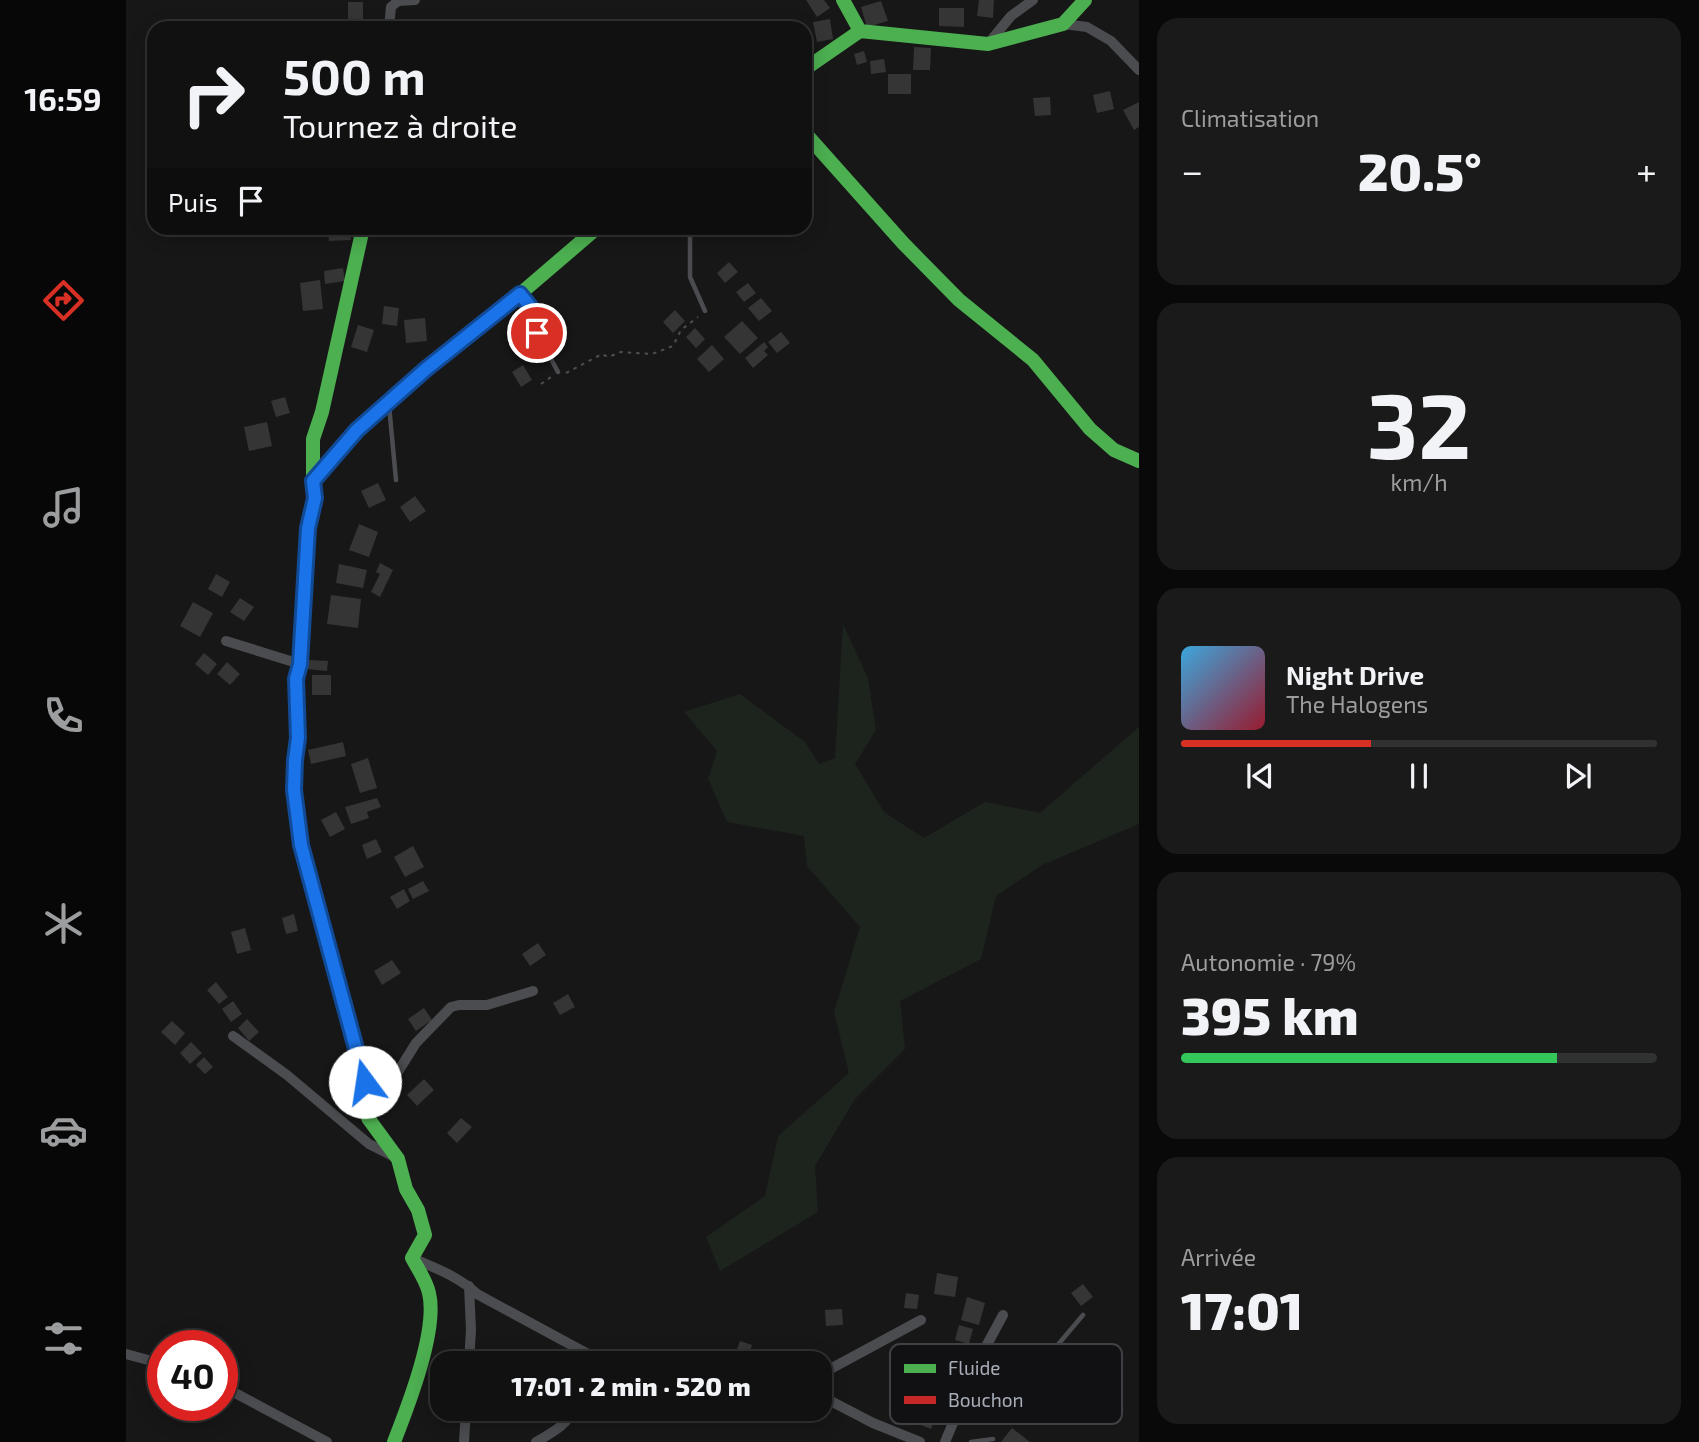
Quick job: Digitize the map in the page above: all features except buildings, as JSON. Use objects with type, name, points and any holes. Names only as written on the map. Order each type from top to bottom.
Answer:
[{"type":"street","points":[[390,21],[391,7],[398,1],[415,0]]},
{"type":"street","points":[[843,0],[860,31]]},
{"type":"street","points":[[812,64],[860,31],[988,44],[1063,24],[1085,0]]},
{"type":"street","points":[[988,44],[1011,16],[1030,1]]},
{"type":"street","points":[[1063,24],[1087,27],[1111,41],[1139,70]]},
{"type":"street","points":[[812,141],[903,243],[959,300],[1033,360],[1090,429],[1114,450],[1139,461]]},
{"type":"street","points":[[361,235],[322,412],[313,439],[315,498],[308,528],[300,664],[296,679],[298,738],[294,790],[299,832],[365,1082],[368,1118],[398,1159],[406,1189],[418,1210],[425,1235],[412,1258]]},
{"type":"street","points":[[313,481],[357,430],[426,369],[589,235]]},
{"type":"street","points":[[226,641],[300,664]]},
{"type":"street","points":[[368,1118],[416,1043],[451,1007],[487,1005],[533,991]]},
{"type":"street","points":[[233,1036],[287,1075],[369,1144],[398,1159]]},
{"type":"street","points":[[412,1258],[469,1286],[477,1294],[584,1351]]},
{"type":"street","points":[[394,1442],[416,1376],[430,1318],[430,1296],[412,1258]]},
{"type":"street","points":[[469,1286],[470,1351]]},
{"type":"street","points":[[987,1344],[1003,1315]]},
{"type":"street","points":[[832,1368],[922,1320]]},
{"type":"street","points":[[126,1354],[147,1360]]},
{"type":"street","points":[[238,1395],[327,1442]]},
{"type":"street","points":[[832,1402],[862,1418],[920,1442]]},
{"type":"street","points":[[464,1442],[465,1421]]},
{"type":"street","points":[[536,1442],[556,1430],[564,1421]]},
{"type":"street","points":[[945,1442],[953,1424]]},
{"type":"lane","points":[[690,235],[690,277],[705,311]]},
{"type":"lane","points":[[520,294],[532,309],[537,333],[558,372]]},
{"type":"lane","points":[[389,403],[396,480]]},
{"type":"lane","points":[[1058,1344],[1083,1315]]},
{"type":"lane","points":[[971,1442],[993,1438]]},
{"type":"path","points":[[541,384],[558,372],[566,373],[602,354],[608,357],[621,352],[652,354],[673,346],[681,330],[705,311]]},
{"type":"shaded area","points":[[843,624],[868,678],[876,730],[855,764],[884,812],[924,838],[985,802],[1040,813],[1139,727],[1139,824],[1042,865],[996,896],[981,959],[900,1001],[905,1049],[855,1099],[815,1166],[818,1212],[720,1271],[706,1237],[765,1196],[778,1136],[849,1073],[834,1012],[860,927],[807,866],[804,836],[727,822],[708,779],[717,751],[684,712],[740,694],[805,742],[819,764],[835,758]]},
{"type":"traffic: fast","points":[[843,0],[860,31]]},
{"type":"traffic: fast","points":[[812,64],[860,31],[988,44],[1063,24],[1085,0]]},
{"type":"traffic: fast","points":[[812,141],[903,243],[959,300],[1033,360],[1090,429],[1114,450],[1139,461]]},
{"type":"traffic: fast","points":[[313,481],[313,439],[322,412],[361,235]]},
{"type":"traffic: fast","points":[[301,647],[308,529],[315,498],[313,481],[357,430],[426,369],[589,235]]},
{"type":"traffic: fast","points":[[331,956],[365,1082],[368,1118],[398,1159],[406,1189],[418,1210],[425,1235],[412,1258],[429,1293],[429,1327],[420,1368],[394,1442]]},
{"type":"traffic: jam","points":[[301,647],[296,679],[298,738],[294,790],[301,845],[331,956]]},
{"type":"route","points":[[365,1082],[301,845],[295,807],[298,738],[296,679],[300,664],[308,528],[315,498],[313,481],[357,430],[426,369],[520,294],[532,309],[537,333]]}]
